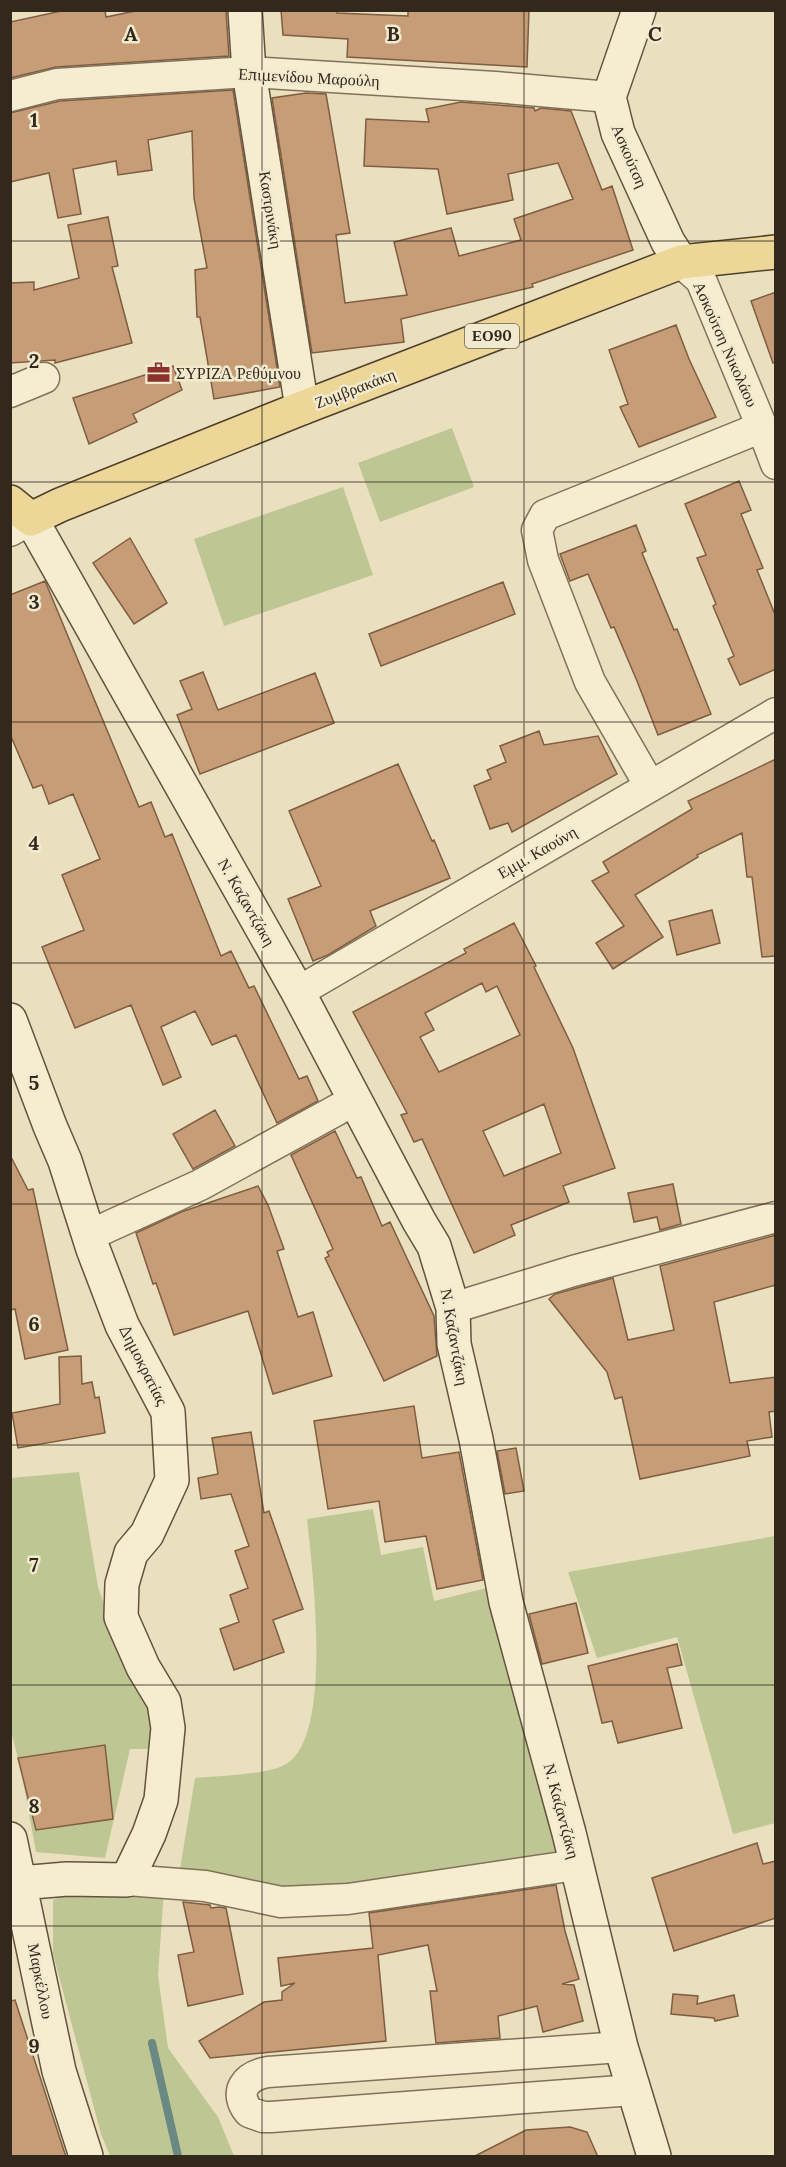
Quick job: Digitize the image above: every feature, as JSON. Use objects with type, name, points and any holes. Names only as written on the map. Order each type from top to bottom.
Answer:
[{"type":"main road","name":"ΕΟ90","points":[[681,262],[776,252]]},
{"type":"main road","name":"Ζυμβρακάκη","points":[[17,517],[60,505],[302,408],[681,262]]},
{"type":"street","name":"Καστρινάκη","points":[[245,10],[249,72],[302,408]]},
{"type":"street","points":[[609,97],[639,10]]},
{"type":"street","name":"Επιμενίδου Μαρούλη","points":[[10,96],[57,84],[249,72],[495,87],[609,97]]},
{"type":"street","name":"Ασκούτση","points":[[609,97],[618,133],[668,242],[681,262]]},
{"type":"street","name":"Ασκούτση Νικολάου","points":[[681,262],[701,280],[776,464]]},
{"type":"street","points":[[10,392],[44,378]]},
{"type":"street","points":[[650,786],[591,682],[543,560],[537,530],[545,515],[762,427]]},
{"type":"street","name":"Ν. Καζαντζάκη","points":[[17,517],[298,992],[418,1221],[434,1246],[453,1308],[454,1344],[476,1439],[506,1602],[576,1864],[621,2047],[654,2157]]},
{"type":"street","name":"Εμμ. Καούνη","points":[[298,992],[776,713]]},
{"type":"street","name":"Δημοκρατίας","points":[[10,1020],[65,1161],[122,1325],[168,1412],[172,1480],[147,1534],[131,1553],[122,1584],[121,1617],[143,1667],[164,1702],[168,1728],[161,1800],[149,1834],[127,1880]]},
{"type":"street","points":[[90,1235],[200,1185],[355,1100]]},
{"type":"street","points":[[453,1308],[573,1271],[776,1217]]},
{"type":"street","name":"Μαρκέλλου","points":[[10,1839],[59,2071],[86,2157]]},
{"type":"street","points":[[20,1883],[67,1879],[127,1880],[205,1886],[281,1902],[348,1899],[576,1864]]},
{"type":"street","points":[[621,2047],[268,2072],[252,2077],[242,2091],[242,2099],[249,2112],[271,2117],[633,2090]]},
{"type":"green space","points":[[452,428],[474,487],[380,522],[358,463]]},
{"type":"green space","points":[[343,487],[373,575],[224,626],[194,539]]},
{"type":"green space","points":[[79,1472],[98,1587],[126,1667],[147,1700],[161,1749],[130,1749],[105,1858],[36,1852],[21,1770],[11,1731],[10,1478]]},
{"type":"green space","points":[[373,1509],[381,1555],[423,1547],[434,1601],[491,1587],[561,1859],[315,1891],[263,1885],[180,1869],[195,1778],[278,1768],[286,1764],[301,1748],[310,1721],[315,1687],[316,1649],[313,1574],[307,1519]]},
{"type":"green space","points":[[775,1536],[775,1823],[733,1834],[677,1637],[597,1658],[568,1572]]},
{"type":"green space","points":[[81,1887],[164,1891],[158,1975],[168,2048],[218,2117],[234,2156],[110,2156],[101,2134],[53,1954],[53,1900]]},
{"type":"building","points":[[66,10],[105,10],[106,17],[140,10],[226,10],[229,56],[56,67],[10,78],[10,22]]},
{"type":"building","points":[[281,10],[337,10],[337,13],[408,16],[408,10],[529,10],[527,67],[347,57],[348,39],[283,35]]},
{"type":"building","points":[[233,90],[280,387],[214,399],[200,317],[197,317],[195,270],[207,268],[194,198],[192,131],[148,140],[152,170],[118,175],[116,161],[73,169],[81,214],[58,218],[49,173],[10,182],[10,113],[60,101]]},
{"type":"building","points":[[306,93],[326,94],[350,233],[336,235],[345,303],[407,295],[394,242],[451,228],[459,256],[521,240],[514,219],[573,199],[558,163],[508,174],[513,200],[447,214],[438,169],[364,166],[366,119],[429,122],[426,109],[461,102],[534,108],[535,111],[541,108],[571,111],[602,190],[612,186],[633,250],[532,284],[533,287],[401,319],[404,342],[312,353],[272,98]]},
{"type":"building","points":[[108,217],[118,266],[112,267],[132,343],[55,363],[55,360],[10,363],[10,283],[34,282],[34,290],[79,278],[68,225]]},
{"type":"building","points":[[776,292],[776,362],[773,363],[751,301]]},
{"type":"building","points":[[676,325],[716,417],[639,447],[620,407],[628,404],[609,350]]},
{"type":"building","points":[[173,366],[182,390],[133,414],[137,422],[89,444],[73,398]]},
{"type":"building","points":[[739,481],[751,510],[741,514],[763,568],[757,570],[776,617],[776,669],[740,685],[728,659],[734,656],[713,606],[716,604],[697,558],[706,555],[685,504]]},
{"type":"building","points":[[636,525],[646,551],[642,553],[674,630],[677,629],[711,714],[658,735],[614,627],[611,628],[588,574],[570,581],[560,554]]},
{"type":"building","points":[[130,538],[167,603],[134,624],[93,563]]},
{"type":"building","points":[[45,581],[139,807],[151,802],[165,837],[172,834],[221,956],[231,951],[249,988],[254,986],[299,1079],[307,1076],[318,1101],[277,1123],[236,1035],[212,1045],[195,1011],[161,1027],[181,1077],[163,1085],[131,1005],[75,1028],[42,947],[84,930],[62,875],[100,859],[73,794],[49,804],[42,785],[33,788],[10,734],[10,595]]},
{"type":"building","points":[[503,582],[515,614],[381,666],[369,634]]},
{"type":"building","points":[[203,672],[218,710],[315,673],[334,723],[200,774],[177,715],[192,709],[180,681]]},
{"type":"building","points":[[539,731],[544,745],[598,736],[617,774],[512,832],[508,823],[490,829],[474,786],[491,779],[487,770],[506,762],[500,746]]},
{"type":"building","points":[[776,759],[776,956],[762,957],[752,877],[747,877],[742,833],[697,855],[698,857],[635,895],[663,937],[613,969],[596,943],[624,926],[592,881],[609,872],[603,862],[692,809],[688,801]]},
{"type":"building","points":[[398,764],[450,878],[370,911],[376,926],[328,955],[313,961],[288,899],[321,886],[289,811]]},
{"type":"building","points":[[712,910],[720,943],[677,955],[669,921]]},
{"type":"building","points":[[514,923],[573,1048],[615,1168],[563,1186],[569,1202],[511,1225],[515,1235],[474,1253],[422,1139],[414,1142],[401,1115],[407,1113],[353,1012],[466,953],[464,949]],"holes":[[[482,983],[486,992],[497,986],[520,1035],[439,1072],[420,1037],[434,1030],[425,1013]],[[544,1104],[561,1153],[504,1176],[483,1131]]]},
{"type":"building","points":[[215,1110],[235,1146],[193,1169],[173,1134]]},
{"type":"building","points":[[335,1131],[357,1178],[361,1177],[382,1226],[390,1222],[434,1316],[437,1356],[384,1381],[325,1258],[329,1256],[327,1252],[333,1249],[291,1155]]},
{"type":"building","points":[[10,1155],[28,1190],[33,1189],[68,1350],[25,1359],[15,1309],[10,1310]]},
{"type":"building","points":[[673,1184],[681,1224],[660,1230],[657,1217],[634,1222],[628,1193]]},
{"type":"building","points":[[258,1186],[268,1205],[284,1249],[277,1251],[298,1317],[313,1312],[332,1376],[273,1394],[248,1311],[174,1335],[156,1283],[153,1284],[136,1233],[181,1212]]},
{"type":"building","points":[[776,1235],[776,1285],[714,1302],[730,1383],[776,1377],[776,1411],[769,1412],[772,1437],[747,1441],[750,1456],[640,1479],[622,1397],[615,1399],[607,1372],[549,1299],[555,1294],[613,1278],[628,1340],[674,1330],[660,1266]]},
{"type":"building","points":[[81,1356],[82,1384],[92,1382],[95,1398],[99,1397],[105,1433],[18,1448],[12,1413],[60,1404],[59,1357]]},
{"type":"building","points":[[414,1406],[422,1458],[459,1452],[483,1580],[437,1589],[426,1536],[385,1542],[379,1501],[328,1509],[314,1421]]},
{"type":"building","points":[[251,1432],[264,1513],[269,1511],[303,1609],[273,1620],[284,1652],[234,1670],[220,1629],[239,1622],[230,1595],[248,1588],[235,1551],[249,1546],[231,1494],[201,1499],[198,1478],[218,1474],[212,1438]]},
{"type":"building","points":[[516,1448],[524,1491],[505,1494],[497,1451]]},
{"type":"building","points":[[576,1603],[588,1653],[542,1664],[529,1614]]},
{"type":"building","points":[[677,1644],[682,1665],[667,1668],[682,1728],[618,1743],[612,1721],[602,1723],[588,1666]]},
{"type":"building","points":[[105,1745],[113,1819],[36,1830],[18,1758]]},
{"type":"building","points":[[757,1843],[763,1864],[776,1861],[776,1918],[674,1951],[652,1878]]},
{"type":"building","points":[[556,1885],[565,1931],[579,1979],[562,1984],[574,1985],[583,2021],[543,2032],[537,2006],[498,2016],[500,2038],[436,2043],[430,1991],[437,1991],[428,1945],[378,1955],[386,2041],[210,2058],[199,2041],[264,2002],[282,2000],[282,1992],[295,1983],[281,1986],[278,1958],[373,1948],[369,1913]]},
{"type":"building","points":[[183,1902],[210,1905],[211,1908],[226,1908],[243,1994],[188,2006],[178,1955],[194,1952]]},
{"type":"building","points":[[673,1994],[698,1996],[697,2004],[734,1995],[738,2016],[715,2021],[714,2018],[671,2014]]},
{"type":"building","points":[[15,2000],[66,2157],[10,2157],[10,2001]]},
{"type":"building","points":[[570,2127],[587,2132],[598,2157],[473,2157],[526,2130]]},
{"type":"waterway","points":[[152,2043],[178,2156]]},
{"type":"place","name":"ΣΥΡΙΖΑ Ρεθύμνου","points":[[158,373]]}]
